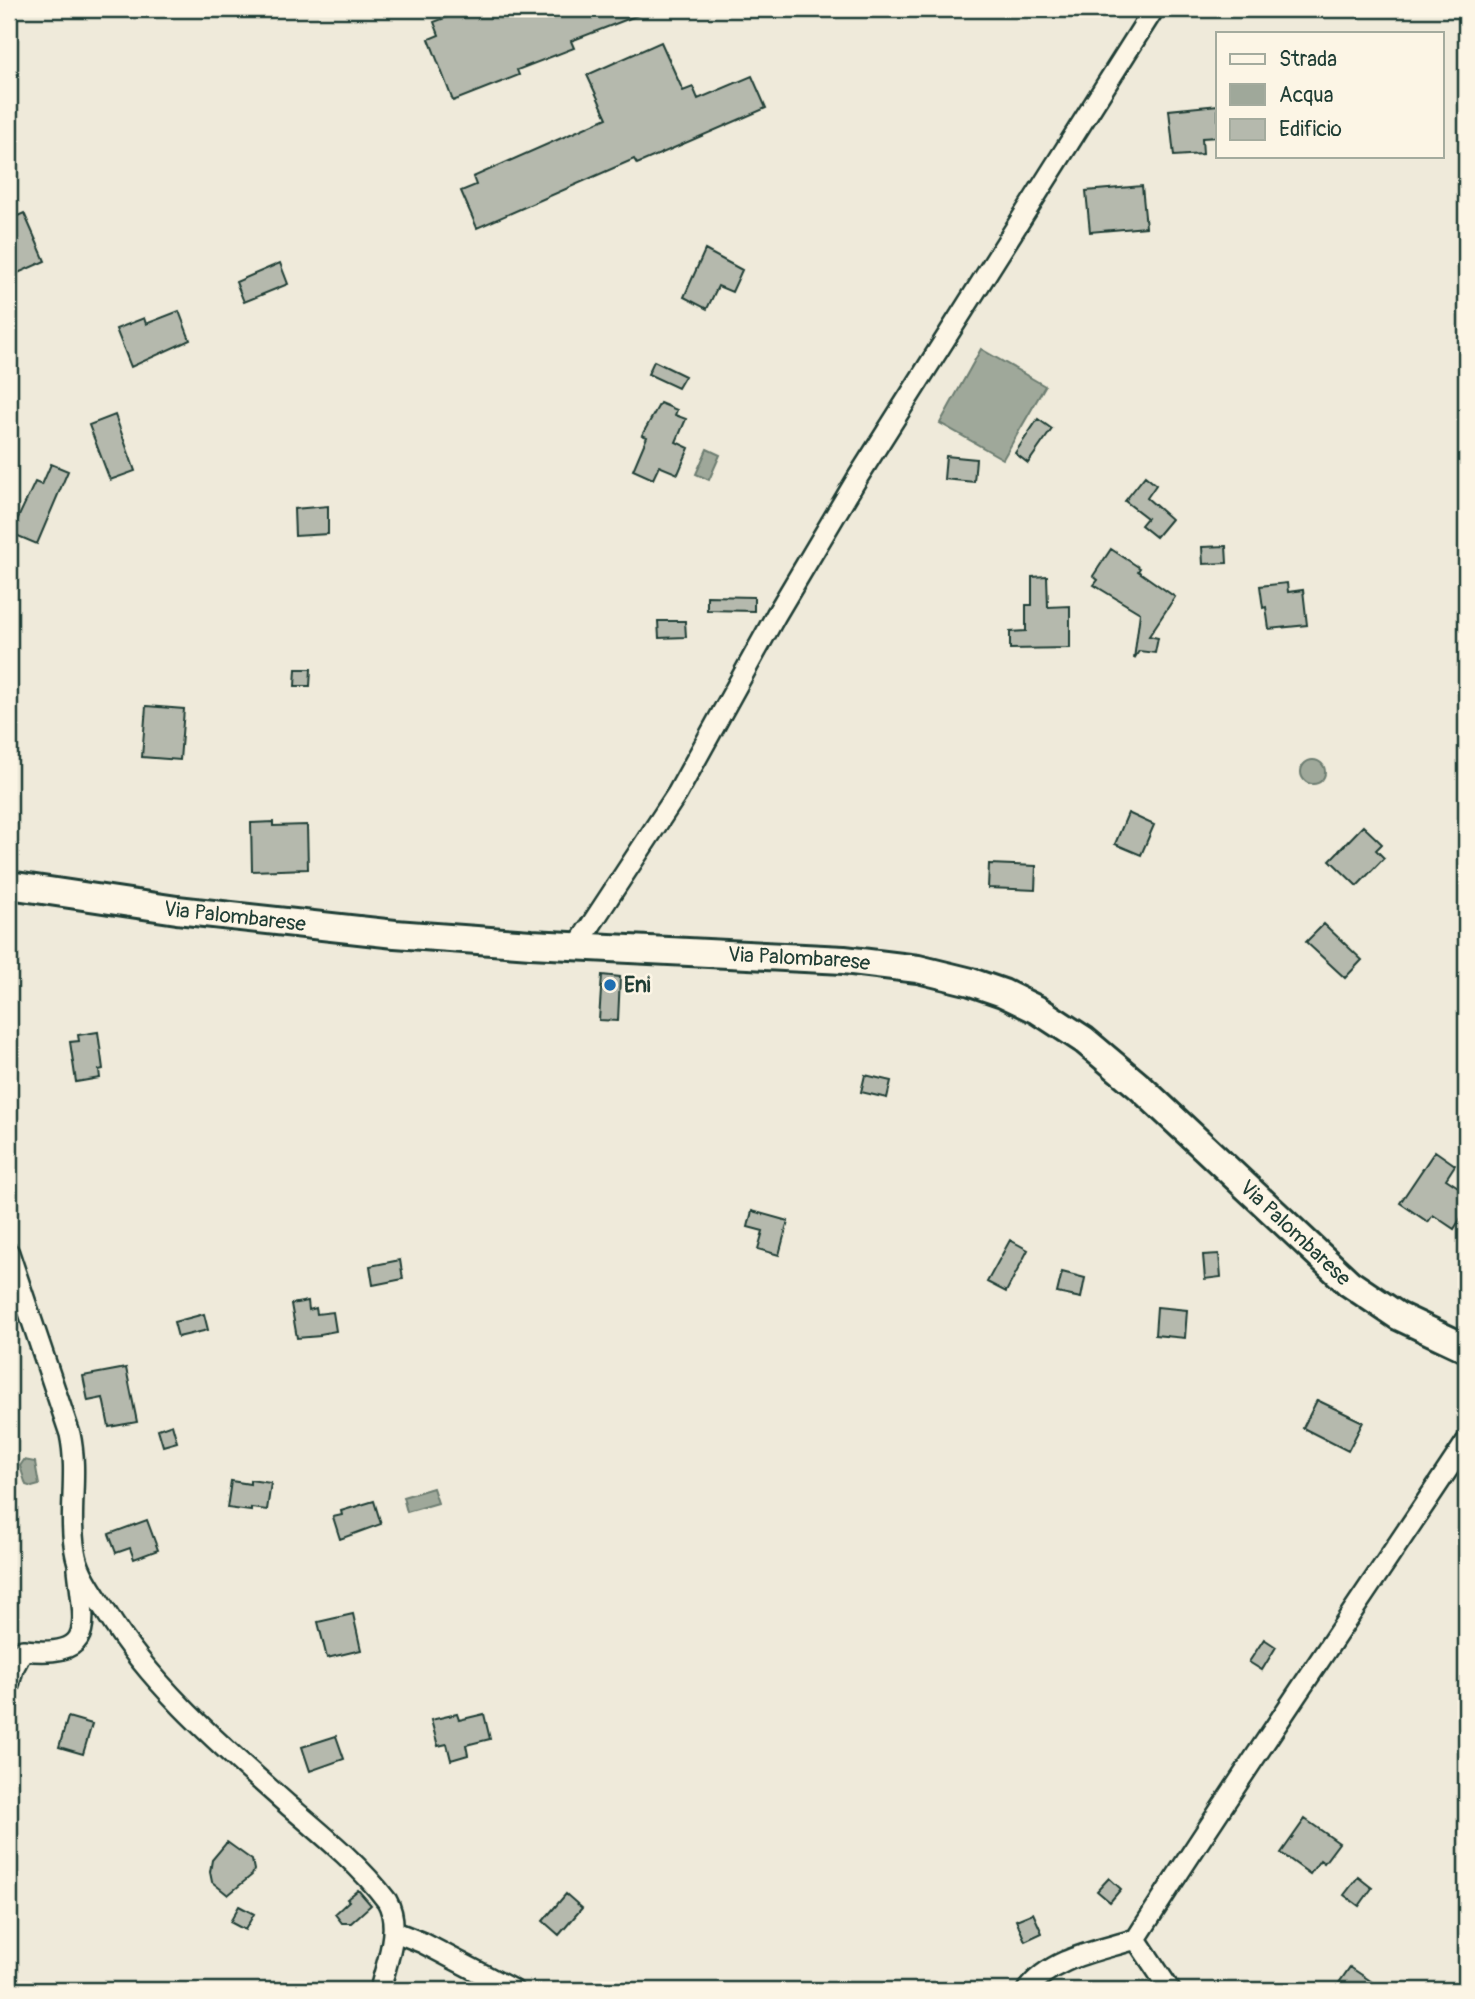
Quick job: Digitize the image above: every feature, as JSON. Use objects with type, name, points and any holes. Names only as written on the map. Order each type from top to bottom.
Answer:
[{"type":"main road","name":"Via Palombarese","points":[[9,885],[144,906],[440,938],[804,957],[884,964],[934,972],[1003,993],[1054,1020],[1113,1063],[1356,1288],[1398,1316],[1466,1348]]},
{"type":"street","points":[[577,946],[677,794],[776,615],[858,477],[1154,9]]},
{"type":"street","points":[[9,1252],[70,1434],[74,1456],[72,1518],[84,1619],[78,1640],[71,1647],[61,1650],[16,1647],[9,1685]]},
{"type":"street","points":[[1027,1990],[1040,1975],[1055,1966],[1136,1939],[1279,1718],[1330,1647],[1466,1442]]},
{"type":"street","points":[[76,1558],[103,1608],[137,1656],[219,1741],[321,1834],[383,1897],[392,1913],[393,1931],[380,1990]]},
{"type":"street","points":[[393,1931],[423,1943],[513,1990]]},
{"type":"street","points":[[1136,1939],[1170,1990]]},
{"type":"water","points":[[981,349],[1045,386],[1003,459],[940,423]]},
{"type":"water","points":[[707,449],[720,455],[709,480],[696,474]]},
{"type":"water","points":[[1308,760],[1318,760],[1325,767],[1325,777],[1318,784],[1308,784],[1301,777],[1301,767]]},
{"type":"water","points":[[24,1460],[35,1462],[39,1485],[26,1485],[20,1466]]},
{"type":"water","points":[[433,1488],[438,1503],[407,1512],[403,1497]]},
{"type":"building","points":[[468,9],[651,10],[571,41],[574,48],[517,70],[519,75],[453,101],[429,39],[439,35],[434,22]]},
{"type":"building","points":[[661,42],[683,91],[693,87],[698,99],[752,76],[766,108],[637,164],[634,159],[477,228],[461,191],[476,185],[473,177],[607,118],[587,75]]},
{"type":"building","points":[[1216,105],[1216,137],[1202,138],[1203,154],[1174,156],[1169,110]]},
{"type":"building","points":[[1142,186],[1146,227],[1090,232],[1086,191]]},
{"type":"building","points":[[24,213],[45,261],[9,277],[9,220]]},
{"type":"building","points":[[705,250],[742,270],[732,292],[718,286],[707,309],[684,297]]},
{"type":"building","points":[[280,263],[288,284],[244,302],[236,282]]},
{"type":"building","points":[[179,311],[190,340],[131,367],[116,329],[144,318],[146,324]]},
{"type":"building","points":[[654,361],[685,376],[678,388],[648,374]]},
{"type":"building","points":[[660,403],[677,410],[675,415],[686,419],[676,442],[689,448],[678,474],[659,466],[653,479],[633,470],[647,437],[642,435]]},
{"type":"building","points":[[115,415],[135,471],[110,480],[89,425]]},
{"type":"building","points":[[1038,419],[1052,429],[1028,463],[1015,453]]},
{"type":"building","points":[[946,456],[976,459],[974,482],[944,479]]},
{"type":"building","points":[[51,464],[68,471],[37,544],[11,533],[35,482],[42,485]]},
{"type":"building","points":[[1145,476],[1156,485],[1147,498],[1171,519],[1156,537],[1141,525],[1147,518],[1125,501]]},
{"type":"building","points":[[328,506],[328,534],[295,536],[294,509]]},
{"type":"building","points":[[1226,546],[1227,563],[1203,564],[1202,547]]},
{"type":"building","points":[[1111,549],[1140,568],[1138,571],[1175,597],[1149,636],[1158,638],[1155,653],[1139,651],[1134,659],[1140,613],[1094,585],[1098,580],[1093,576]]},
{"type":"building","points":[[1047,576],[1048,607],[1070,606],[1070,648],[1010,649],[1010,632],[1026,631],[1026,605],[1032,605],[1032,577]]},
{"type":"building","points":[[1287,583],[1288,592],[1303,590],[1307,625],[1269,629],[1260,586]]},
{"type":"building","points":[[707,596],[754,597],[754,611],[707,610]]},
{"type":"building","points":[[658,621],[685,621],[686,637],[659,638]]},
{"type":"building","points":[[296,669],[311,669],[310,686],[295,686]]},
{"type":"building","points":[[146,706],[184,709],[180,760],[142,757]]},
{"type":"building","points":[[1128,813],[1154,825],[1141,855],[1115,844]]},
{"type":"building","points":[[273,822],[273,826],[307,825],[308,869],[252,871],[251,823]]},
{"type":"building","points":[[1363,826],[1382,844],[1376,850],[1384,858],[1357,886],[1330,860]]},
{"type":"building","points":[[989,864],[1036,866],[1035,890],[988,888]]},
{"type":"building","points":[[1324,924],[1362,960],[1345,978],[1306,942]]},
{"type":"building","points":[[602,975],[620,977],[618,1021],[599,1020]]},
{"type":"building","points":[[98,1032],[103,1069],[99,1070],[100,1078],[76,1082],[70,1042],[79,1041],[78,1035]]},
{"type":"building","points":[[865,1075],[891,1081],[887,1098],[861,1092]]},
{"type":"building","points":[[1435,1151],[1455,1165],[1446,1179],[1466,1192],[1466,1210],[1454,1229],[1433,1215],[1428,1222],[1400,1203]]},
{"type":"building","points":[[752,1211],[788,1221],[779,1255],[758,1249],[763,1231],[748,1227]]},
{"type":"building","points":[[1010,1240],[1028,1250],[1006,1292],[987,1282]]},
{"type":"building","points":[[1219,1254],[1221,1277],[1205,1279],[1203,1255]]},
{"type":"building","points":[[400,1260],[403,1279],[373,1285],[370,1266]]},
{"type":"building","points":[[1062,1272],[1085,1278],[1081,1298],[1057,1293]]},
{"type":"building","points":[[308,1301],[309,1310],[316,1308],[317,1314],[333,1312],[336,1331],[297,1338],[291,1304]]},
{"type":"building","points":[[1157,1307],[1187,1310],[1185,1338],[1155,1335]]},
{"type":"building","points":[[204,1314],[208,1330],[178,1337],[174,1322]]},
{"type":"building","points":[[126,1368],[137,1422],[109,1427],[103,1398],[88,1401],[83,1376]]},
{"type":"building","points":[[1317,1400],[1363,1422],[1348,1451],[1303,1428]]},
{"type":"building","points":[[172,1424],[177,1442],[163,1446],[158,1429]]},
{"type":"building","points":[[250,1480],[271,1483],[267,1510],[227,1508],[231,1481],[250,1484]]},
{"type":"building","points":[[374,1501],[381,1524],[340,1539],[333,1517],[342,1515],[341,1511]]},
{"type":"building","points":[[147,1520],[158,1550],[134,1559],[130,1548],[116,1553],[109,1534]]},
{"type":"building","points":[[353,1614],[361,1650],[327,1658],[318,1622]]},
{"type":"building","points":[[1264,1639],[1276,1647],[1262,1670],[1249,1662]]},
{"type":"building","points":[[457,1714],[459,1720],[484,1714],[490,1739],[466,1745],[468,1755],[451,1760],[447,1744],[438,1746],[431,1720]]},
{"type":"building","points":[[68,1717],[92,1724],[83,1754],[59,1747]]},
{"type":"building","points":[[336,1736],[344,1759],[310,1771],[302,1747]]},
{"type":"building","points":[[1305,1819],[1339,1843],[1324,1863],[1320,1860],[1310,1874],[1281,1853]]},
{"type":"building","points":[[227,1842],[252,1860],[254,1870],[252,1875],[228,1895],[212,1882],[210,1872],[212,1860]]},
{"type":"building","points":[[1358,1877],[1372,1888],[1359,1906],[1344,1895]]},
{"type":"building","points":[[1109,1878],[1121,1889],[1110,1902],[1097,1891]]},
{"type":"building","points":[[358,1890],[371,1905],[351,1923],[342,1923],[335,1914]]},
{"type":"building","points":[[566,1894],[582,1908],[559,1935],[543,1921]]},
{"type":"building","points":[[239,1906],[254,1914],[245,1930],[230,1922]]},
{"type":"building","points":[[1033,1913],[1042,1933],[1025,1941],[1016,1920]]},
{"type":"building","points":[[1350,1967],[1384,1990],[1334,1990]]},
{"type":"place","name":"Eni","points":[[610,985]]}]
